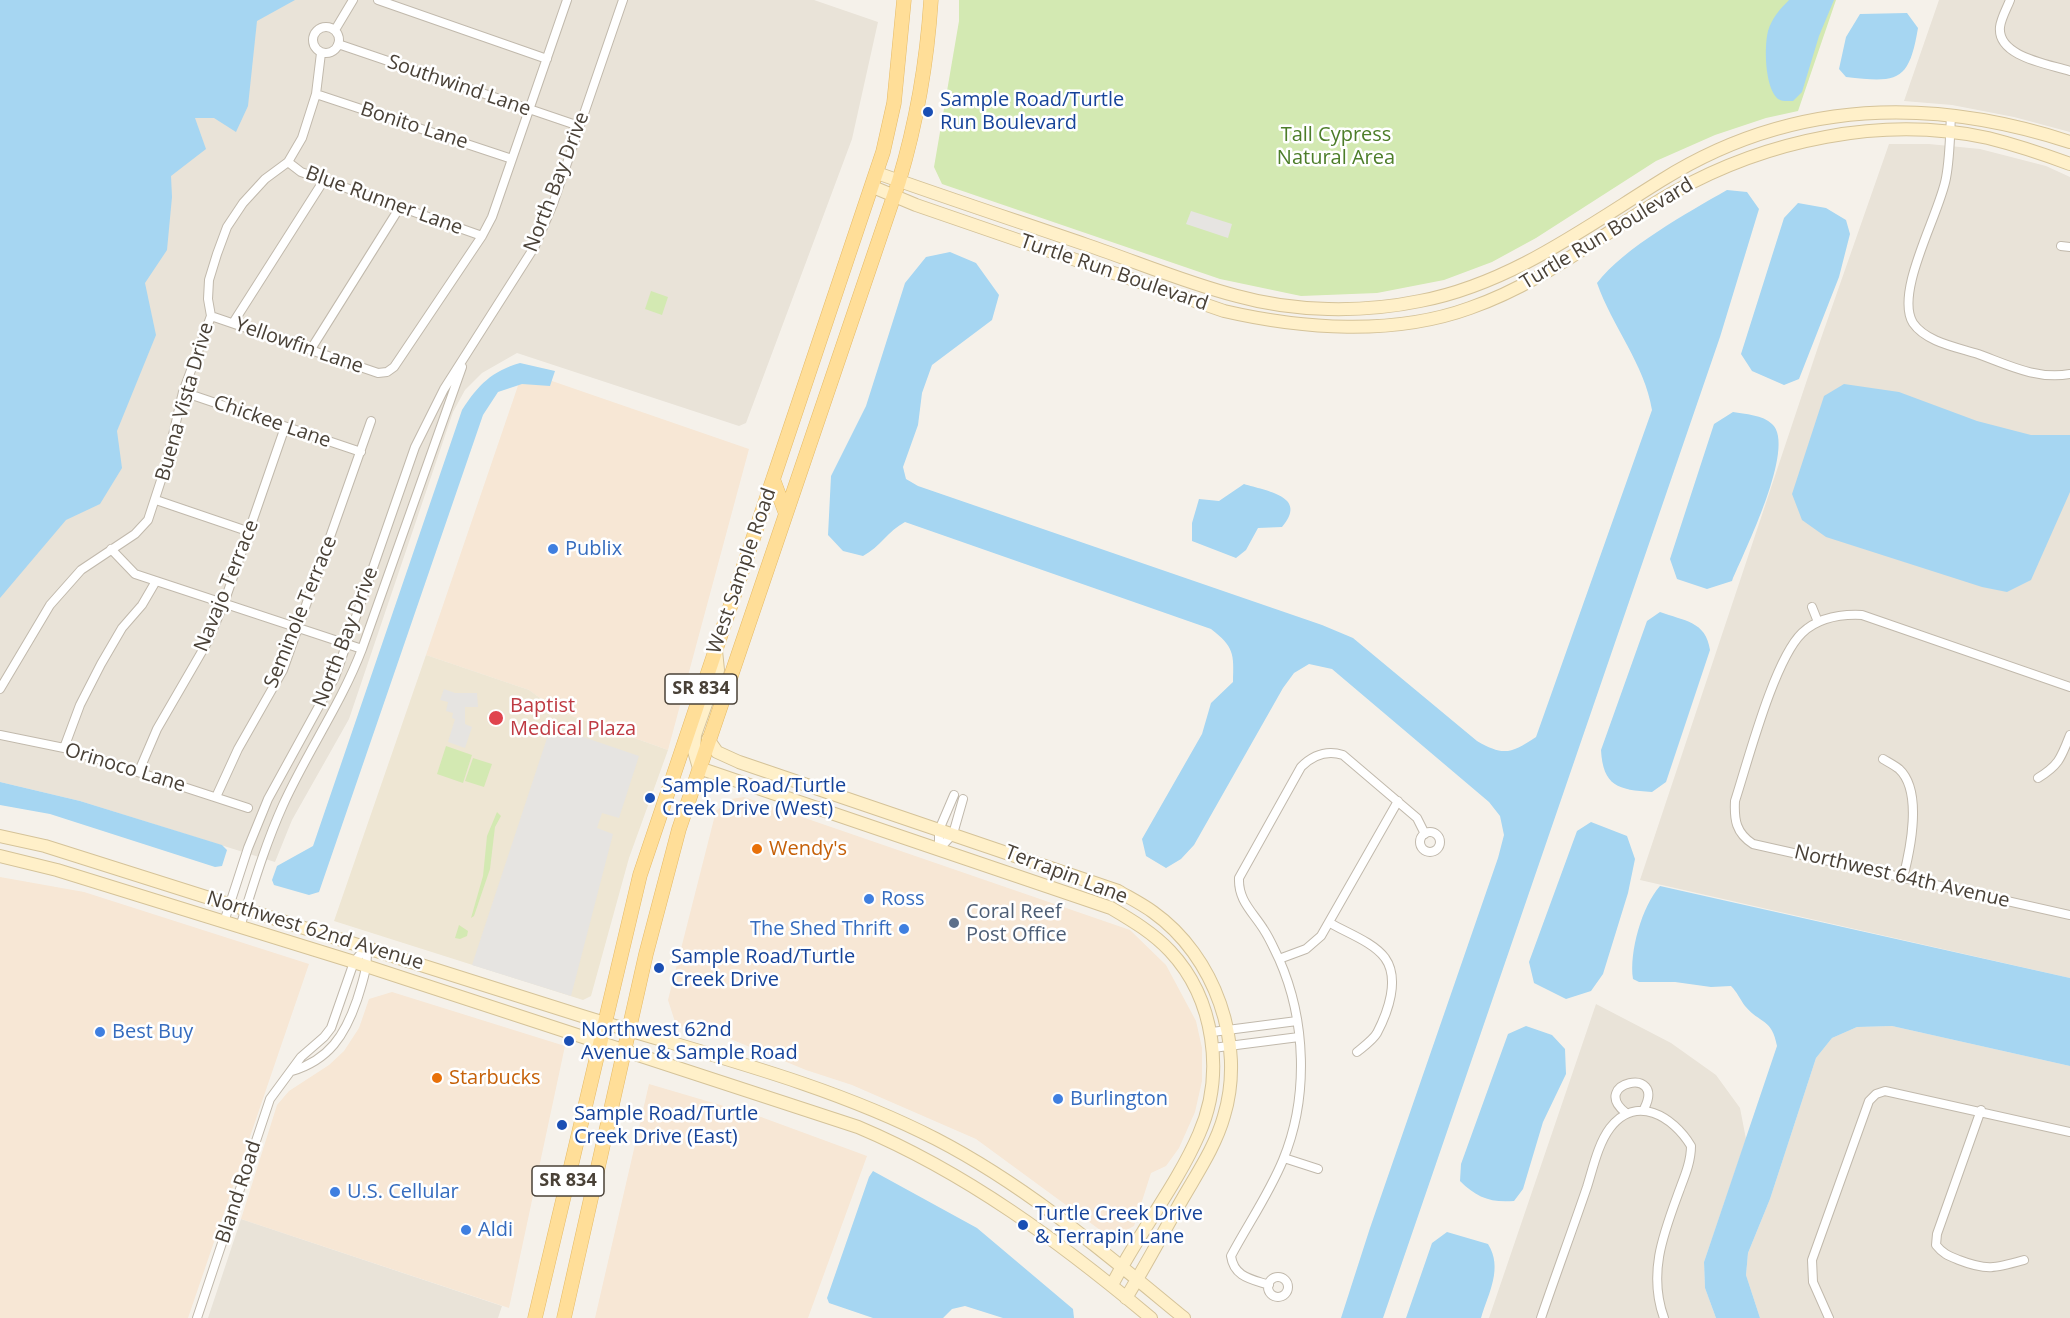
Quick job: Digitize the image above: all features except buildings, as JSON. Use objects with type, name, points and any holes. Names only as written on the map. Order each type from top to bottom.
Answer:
[{"type":"main road","name":"West Sample Road","points":[[535,1318],[640,875],[873,187],[894,103],[904,0]]},
{"type":"main road","name":"West Sample Road","points":[[564,1318],[662,891],[708,739],[899,180],[920,101],[931,0]]},
{"type":"main road","points":[[773,479],[786,514]]},
{"type":"street","points":[[335,30],[323,26],[313,34],[314,47],[321,52],[333,51],[338,44],[335,30],[352,0]]},
{"type":"street","points":[[378,0],[547,59]]},
{"type":"street","points":[[482,236],[512,159],[567,0]]},
{"type":"street","name":"North Bay Drive","points":[[224,922],[248,848],[276,784],[319,710],[347,645],[415,447],[431,410],[535,246],[553,204],[623,0]]},
{"type":"street","points":[[2010,0],[2000,27],[2003,42],[2014,53],[2070,71]]},
{"type":"street","name":"Southwind Lane","points":[[338,44],[579,126]]},
{"type":"street","name":"Buena Vista Drive","points":[[0,689],[50,605],[81,570],[135,534],[148,520],[156,500],[183,393],[211,316],[209,280],[227,227],[243,203],[265,179],[288,162],[302,138],[316,94],[321,52]]},
{"type":"street","name":"Bonito Lane","points":[[316,94],[512,159]]},
{"type":"street","name":"Turtle Run Boulevard","points":[[877,172],[1239,297],[1302,306],[1346,309],[1419,302],[1454,292],[1532,260],[1695,160],[1732,142],[1763,132],[1850,113],[1901,110],[1951,114],[1995,121],[2070,142]]},
{"type":"street","points":[[1951,114],[1946,179],[1911,283],[1908,303],[1911,320],[1927,337],[2032,373],[2052,377],[2070,374]]},
{"type":"street","name":"Turtle Run Boulevard","points":[[873,187],[1224,311],[1260,319],[1340,326],[1405,324],[1469,309],[1537,279],[1672,193],[1718,170],[1761,153],[1805,141],[1868,132],[1915,130],[1998,141],[2070,164]]},
{"type":"street","name":"Blue Runner Lane","points":[[288,162],[302,172],[482,236]]},
{"type":"street","points":[[233,323],[324,180]]},
{"type":"street","points":[[311,349],[400,207]]},
{"type":"street","name":"Yellowfin Lane","points":[[211,316],[378,373],[387,372],[394,367],[482,236]]},
{"type":"street","name":"North Bay Drive","points":[[240,927],[264,852],[291,790],[350,681],[468,352]]},
{"type":"street","name":"Chickee Lane","points":[[183,393],[361,452]]},
{"type":"street","name":"Seminole Terrace","points":[[216,797],[238,749],[283,670],[300,629],[371,421]]},
{"type":"street","name":"Navajo Terrace","points":[[139,771],[158,729],[208,641],[224,603],[285,427]]},
{"type":"street","points":[[156,500],[249,532]]},
{"type":"street","points":[[111,549],[135,574],[362,649]]},
{"type":"street","points":[[64,748],[80,705],[101,664],[122,628],[142,605],[156,581]]},
{"type":"street","points":[[1812,607],[1818,622],[1836,616],[1862,615],[2070,687]]},
{"type":"street","name":"Northwest 64th Avenue","points":[[1818,622],[1802,633],[1782,662],[1735,801],[1734,817],[1739,832],[1753,844],[2070,915]]},
{"type":"street","points":[[699,768],[694,751],[695,735],[718,670],[716,647]]},
{"type":"street","name":"Orinoco Lane","points":[[0,735],[64,748],[249,808]]},
{"type":"street","points":[[2038,778],[2054,768],[2060,760],[2070,735]]},
{"type":"street","name":"Terrapin Lane","points":[[708,739],[724,756],[1118,891],[1154,913],[1182,940],[1203,967],[1218,997],[1230,1046],[1230,1084],[1224,1116],[1209,1153],[1126,1298]]},
{"type":"street","points":[[1269,1285],[1238,1274],[1232,1266],[1231,1256],[1284,1158],[1300,1092],[1299,1037],[1297,1021],[1279,959],[1264,929],[1241,898],[1239,878],[1301,767],[1308,759],[1326,753],[1343,755],[1417,818],[1425,834]]},
{"type":"street","points":[[1883,759],[1901,770],[1911,799],[1913,830],[1903,878]]},
{"type":"street","name":"Terrapin Lane","points":[[699,768],[1111,908],[1144,927],[1170,951],[1188,974],[1212,1032],[1213,1082],[1208,1112],[1199,1136],[1112,1285]]},
{"type":"street","points":[[276,784],[291,790]]},
{"type":"street","points":[[939,849],[939,830],[954,795]]},
{"type":"street","points":[[939,849],[953,834],[963,798]]},
{"type":"street","points":[[1279,959],[1306,949],[1321,936],[1398,801]]},
{"type":"street","name":"Northwest 62nd Avenue","points":[[0,836],[45,846],[367,946],[864,1106],[936,1139],[1002,1177],[1063,1219],[1184,1318]]},
{"type":"street","name":"Northwest 62nd Avenue","points":[[0,856],[57,870],[354,962],[858,1127],[936,1163],[978,1187],[1112,1285],[1151,1318]]},
{"type":"street","points":[[1330,923],[1376,949],[1385,958],[1393,980],[1392,991],[1377,1034],[1357,1053]]},
{"type":"street","name":"Bland Road","points":[[197,1318],[270,1099],[301,1057],[331,1028],[354,962],[367,946]]},
{"type":"street","name":"Bland Road","points":[[292,1071],[306,1067],[324,1056],[336,1044],[349,1023],[368,967],[367,946]]},
{"type":"street","points":[[1212,1032],[1297,1021]]},
{"type":"street","points":[[1213,1048],[1299,1037]]},
{"type":"street","points":[[1626,1113],[1619,1107],[1616,1098],[1618,1089],[1625,1083],[1634,1081],[1642,1084],[1648,1091],[1648,1101],[1644,1109]]},
{"type":"street","points":[[1829,1318],[1813,1282],[1812,1260],[1869,1101],[1876,1094],[1885,1091],[1981,1110],[2070,1132]]},
{"type":"street","points":[[858,1127],[864,1106]]},
{"type":"street","points":[[1541,1318],[1604,1137],[1626,1113],[1644,1109],[1670,1123],[1691,1146],[1690,1161],[1662,1240],[1657,1262],[1656,1287],[1664,1318]]},
{"type":"street","points":[[1981,1110],[1937,1234],[1936,1245],[1942,1254],[1981,1269],[1995,1269],[2024,1260]]},
{"type":"street","points":[[1189,1188],[1202,1151],[1199,1136]]},
{"type":"street","points":[[1284,1158],[1318,1169]]},
{"type":"street","points":[[978,1187],[994,1185],[1002,1177]]},
{"type":"shaded area","points":[[0,0],[814,0],[878,22],[852,139],[746,423],[739,426],[517,353],[482,373],[465,390],[453,412],[349,719],[292,820],[275,862],[80,801],[0,782]]},
{"type":"shaded area","points":[[1939,0],[2070,0],[2070,132],[2014,117],[1952,105],[1904,101]]},
{"type":"shaded area","points":[[1889,144],[1929,144],[1980,149],[2046,166],[2070,177],[2070,978],[1640,880],[1818,347]]},
{"type":"shaded area","points":[[1191,211],[1232,224],[1228,238],[1186,224]]},
{"type":"shaded area","points":[[523,371],[749,449],[668,750],[558,711],[529,690],[426,655]]},
{"type":"shaded area","points":[[426,655],[529,690],[558,711],[668,750],[629,858],[591,996],[583,1000],[334,921]]},
{"type":"shaded area","points":[[444,689],[455,693],[477,693],[478,707],[465,707],[465,724],[472,727],[465,748],[448,742],[455,719],[452,718],[453,713],[446,711],[448,702],[440,700]]},
{"type":"shaded area","points":[[551,726],[639,756],[619,818],[602,813],[597,828],[613,834],[571,996],[472,965]]},
{"type":"shaded area","points":[[744,797],[1130,930],[1166,965],[1196,1021],[1202,1048],[1202,1081],[1195,1112],[1179,1148],[1166,1166],[1151,1173],[1134,1226],[1111,1238],[976,1139],[852,1085],[806,1070],[728,1038],[676,1025],[668,1000],[716,811],[731,799]]},
{"type":"shaded area","points":[[0,877],[84,892],[309,964],[188,1318],[0,1318]]},
{"type":"shaded area","points":[[392,992],[565,1046],[509,1308],[241,1219],[277,1105],[289,1091],[329,1065],[344,1051],[359,1028],[369,999]]},
{"type":"shaded area","points":[[1596,1004],[1671,1043],[1716,1075],[1740,1108],[1746,1139],[1704,1262],[1705,1288],[1716,1318],[1489,1318]]},
{"type":"shaded area","points":[[1892,1026],[2070,1066],[2070,1318],[1760,1318],[1746,1275],[1748,1253],[1770,1199],[1816,1058],[1832,1038],[1857,1027]]},
{"type":"shaded area","points":[[649,1084],[761,1117],[867,1156],[808,1318],[595,1318]]},
{"type":"shaded area","points":[[241,1219],[502,1306],[498,1318],[208,1318]]},
{"type":"green space","name":"Tall Cypress Natural Area","points":[[959,0],[1836,0],[1798,111],[1766,118],[1715,135],[1656,161],[1536,238],[1492,262],[1444,280],[1377,293],[1301,296],[1220,279],[942,184],[934,167],[959,21]]},
{"type":"green space","points":[[651,291],[668,297],[662,315],[645,309]]},
{"type":"green space","points":[[446,746],[472,755],[463,783],[437,774]]},
{"type":"green space","points":[[473,758],[492,764],[484,787],[465,781]]},
{"type":"green space","points":[[497,812],[501,816],[495,827],[490,869],[474,916],[471,918],[483,876],[487,836]]},
{"type":"green space","points":[[459,925],[468,931],[467,936],[460,939],[455,938]]},
{"type":"water","points":[[0,0],[295,0],[257,21],[248,106],[236,132],[214,118],[195,118],[206,149],[171,176],[172,197],[167,250],[145,283],[156,335],[117,431],[122,468],[100,504],[66,520],[0,598]]},
{"type":"water","points":[[1789,0],[1834,0],[1819,36],[1802,92],[1793,101],[1778,99],[1772,91],[1766,65],[1768,31],[1779,10]]},
{"type":"water","points":[[1907,13],[1918,28],[1905,69],[1889,78],[1846,77],[1839,69],[1846,37],[1860,14]]},
{"type":"water","points":[[1727,190],[1747,192],[1759,209],[1720,337],[1383,1318],[1341,1318],[1498,858],[1504,835],[1500,816],[1489,802],[1332,669],[1309,664],[1294,673],[1283,688],[1194,845],[1181,859],[1166,868],[1146,856],[1142,839],[1202,734],[1211,703],[1233,682],[1233,657],[1224,641],[1211,629],[905,522],[863,556],[843,551],[828,535],[831,476],[866,406],[905,283],[926,257],[950,252],[976,263],[999,295],[992,320],[932,365],[922,393],[918,425],[903,467],[906,479],[918,486],[1322,625],[1353,638],[1477,741],[1501,751],[1513,750],[1536,737],[1652,410],[1643,377],[1597,283],[1640,244]]},
{"type":"water","points":[[1798,203],[1826,208],[1846,220],[1850,234],[1839,277],[1799,379],[1784,385],[1752,371],[1741,354],[1784,218]]},
{"type":"water","points":[[520,363],[555,371],[550,386],[522,384],[498,392],[483,415],[319,892],[309,895],[274,885],[272,880],[277,866],[313,846],[462,410],[486,380],[501,370]]},
{"type":"water","points":[[1844,384],[1899,392],[1977,421],[2031,435],[2070,435],[2070,492],[2031,580],[2007,592],[1982,587],[1826,537],[1802,520],[1792,494],[1824,396]]},
{"type":"water","points":[[1733,412],[1759,417],[1772,424],[1778,436],[1778,454],[1766,500],[1732,581],[1707,589],[1677,579],[1670,559],[1714,424]]},
{"type":"water","points":[[1244,484],[1273,493],[1288,502],[1291,508],[1289,517],[1282,527],[1258,528],[1246,550],[1236,558],[1192,541],[1192,523],[1199,499],[1219,501]]},
{"type":"water","points":[[1660,612],[1685,620],[1699,628],[1708,640],[1710,650],[1666,782],[1652,792],[1630,790],[1614,784],[1609,779],[1602,762],[1601,750],[1647,621]]},
{"type":"water","points":[[0,782],[80,801],[222,845],[227,850],[222,866],[215,867],[50,814],[0,805]]},
{"type":"water","points":[[1591,822],[1627,836],[1635,859],[1628,893],[1603,974],[1591,991],[1566,999],[1534,983],[1529,962],[1577,831]]},
{"type":"water","points":[[1660,886],[2070,978],[2070,1066],[1892,1026],[1857,1027],[1832,1038],[1816,1058],[1770,1199],[1748,1253],[1746,1275],[1760,1318],[1716,1318],[1705,1288],[1704,1262],[1777,1046],[1769,1026],[1750,1012],[1731,986],[1711,987],[1675,982],[1639,982],[1633,979],[1633,956],[1638,930],[1648,905]]},
{"type":"water","points":[[1526,1026],[1552,1035],[1565,1049],[1566,1074],[1543,1122],[1523,1189],[1514,1201],[1491,1200],[1478,1195],[1460,1181],[1461,1164],[1508,1034]]},
{"type":"water","points":[[873,1171],[977,1228],[1073,1309],[1074,1318],[1003,1318],[965,1306],[952,1309],[943,1318],[873,1318],[829,1303],[827,1298]]},
{"type":"water","points":[[1447,1232],[1488,1244],[1492,1253],[1493,1280],[1481,1318],[1406,1318],[1432,1243]]},
{"type":"place","name":"Sample Road/Turtle Run Boulevard","points":[[928,112]]},
{"type":"place","name":"Publix","points":[[553,549]]},
{"type":"place","name":"Baptist Medical Plaza","points":[[496,718]]},
{"type":"place","name":"Sample Road/Turtle Creek Drive (West)","points":[[650,798]]},
{"type":"place","name":"Wendy's","points":[[757,849]]},
{"type":"place","name":"Ross","points":[[869,899]]},
{"type":"place","name":"Coral Reef Post Office","points":[[954,923]]},
{"type":"place","name":"The Shed Thrift","points":[[904,929]]},
{"type":"place","name":"Sample Road/Turtle Creek Drive","points":[[659,968]]},
{"type":"place","name":"Best Buy","points":[[100,1032]]},
{"type":"place","name":"Northwest 62nd Avenue & Sample Road","points":[[569,1041]]},
{"type":"place","name":"Starbucks","points":[[437,1078]]},
{"type":"place","name":"Burlington","points":[[1058,1099]]},
{"type":"place","name":"Sample Road/Turtle Creek Drive (East)","points":[[562,1125]]},
{"type":"place","name":"U.S. Cellular","points":[[335,1192]]},
{"type":"place","name":"Turtle Creek Drive & Terrapin Lane","points":[[1023,1225]]},
{"type":"place","name":"Aldi","points":[[466,1230]]}]
